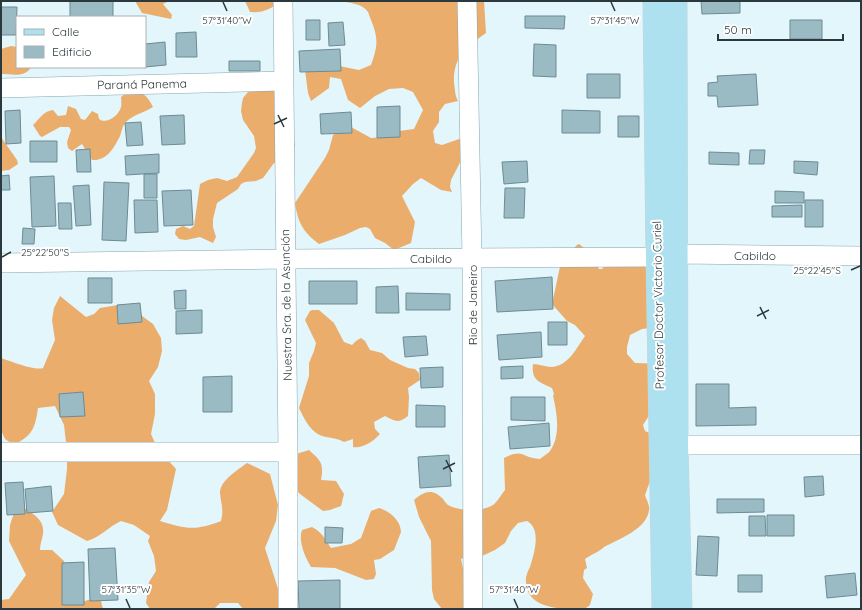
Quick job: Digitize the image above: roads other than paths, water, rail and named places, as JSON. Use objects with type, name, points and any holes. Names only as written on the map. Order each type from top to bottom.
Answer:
[{"type":"main road","name":"Profesor Doctor Victorio Curiel","points":[[654,1],[667,256],[669,445],[663,609]]},
{"type":"main road","name":"Profesor Doctor Victorio Curiel","points":[[667,256],[676,1]]},
{"type":"main road","name":"Profesor Doctor Victorio Curiel","points":[[669,445],[681,609]]},
{"type":"street","name":"Nuestra Sra. de la Asunción","points":[[284,1],[288,609]]},
{"type":"street","name":"Rio de Janeiro","points":[[467,1],[472,258],[473,609]]},
{"type":"street","name":"Paraná Panema","points":[[1,88],[284,81]]},
{"type":"street","name":"Cabildo","points":[[1,263],[286,259],[861,256]]},
{"type":"street","points":[[669,445],[861,445]]},
{"type":"street","points":[[1,452],[288,452]]}]
